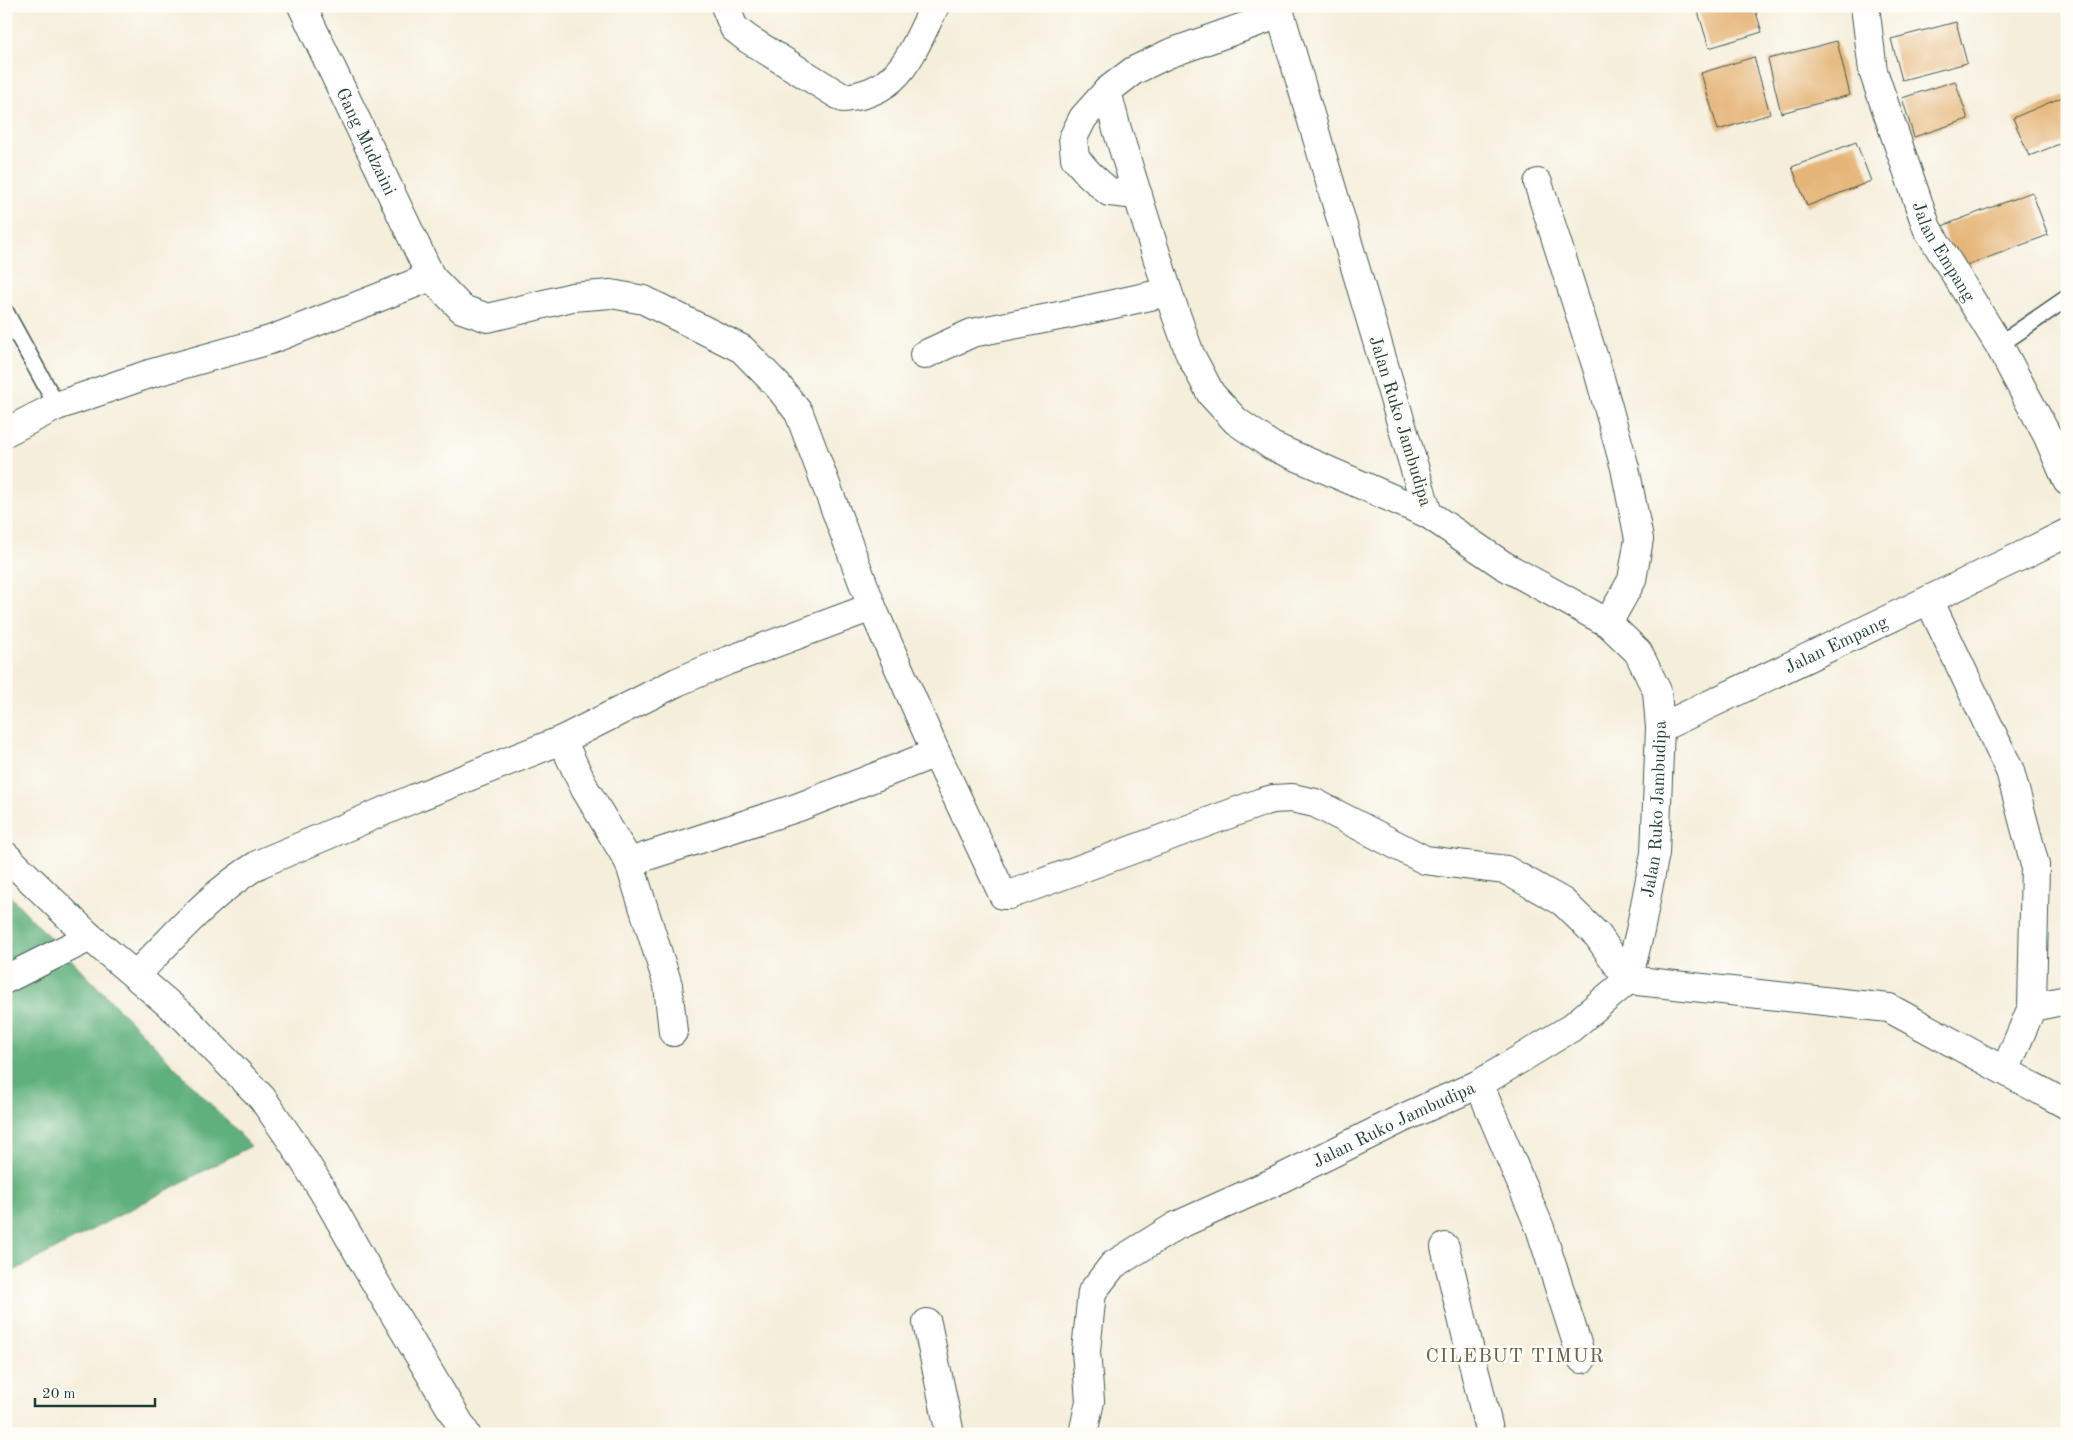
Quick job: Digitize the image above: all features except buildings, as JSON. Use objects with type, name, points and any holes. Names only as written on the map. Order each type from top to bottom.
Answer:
[{"type":"street","name":"Gang Mudzaini","points":[[302,6],[431,277],[462,308],[488,318],[572,297],[611,294],[644,300],[742,349],[778,386],[798,413],[872,607],[936,753],[1003,895],[1010,895],[1262,802],[1273,799],[1292,798],[1315,803],[1425,860],[1506,870],[1563,902],[1598,936],[1628,980]]},
{"type":"street","points":[[725,6],[734,28],[748,39],[843,98],[860,97],[890,82],[902,70],[935,6]]},
{"type":"street","name":"Jalan Empang","points":[[1865,6],[1873,71],[1927,228],[1998,345],[2048,437],[2067,481]]},
{"type":"street","points":[[1138,194],[1109,192],[1075,158],[1073,138],[1083,118],[1107,91],[1133,71],[1168,54],[1279,10]]},
{"type":"street","name":"Jalan Ruko Jambudipa","points":[[1083,1434],[1090,1401],[1086,1351],[1092,1292],[1112,1265],[1176,1226],[1274,1182],[1401,1119],[1479,1084],[1571,1028],[1628,980],[1640,931],[1654,853],[1660,728],[1657,692],[1638,652],[1608,623],[1503,565],[1428,514],[1279,10]]},
{"type":"street","points":[[1107,91],[1116,126],[1168,292],[1190,354],[1211,394],[1236,421],[1272,446],[1428,514]]},
{"type":"street","points":[[1538,183],[1598,371],[1625,468],[1639,539],[1632,580],[1608,623]]},
{"type":"street","points":[[6,432],[57,406],[149,374],[270,340],[431,277]]},
{"type":"street","points":[[924,356],[972,333],[1168,292]]},
{"type":"street","name":"Jalan Empang","points":[[1660,728],[2067,533]]},
{"type":"street","points":[[1928,600],[2010,771],[2035,865],[2032,1007],[2005,1071]]},
{"type":"street","points":[[136,975],[184,925],[242,874],[259,864],[415,798],[562,740],[677,682],[727,661],[872,607]]},
{"type":"street","points":[[562,740],[585,789],[629,862],[668,985],[673,1032]]},
{"type":"street","points":[[629,862],[799,807],[936,753]]},
{"type":"street","points":[[6,856],[90,937],[185,1018],[262,1098],[293,1142],[326,1196],[466,1434]]},
{"type":"street","points":[[6,979],[90,937]]},
{"type":"street","points":[[1628,980],[1888,1008],[2067,1105]]},
{"type":"street","points":[[2032,1007],[2067,1000]]},
{"type":"street","points":[[1479,1084],[1540,1228],[1582,1359]]},
{"type":"street","points":[[1445,1247],[1490,1434]]},
{"type":"street","points":[[927,1323],[950,1434]]},
{"type":"lane","points":[[1998,345],[2067,298]]},
{"type":"lane","points":[[6,312],[57,406]]},
{"type":"green space","points":[[6,892],[251,1146],[6,1275]]},
{"type":"district","name":"CILEBUT TIMUR","points":[[1515,1355]]}]
